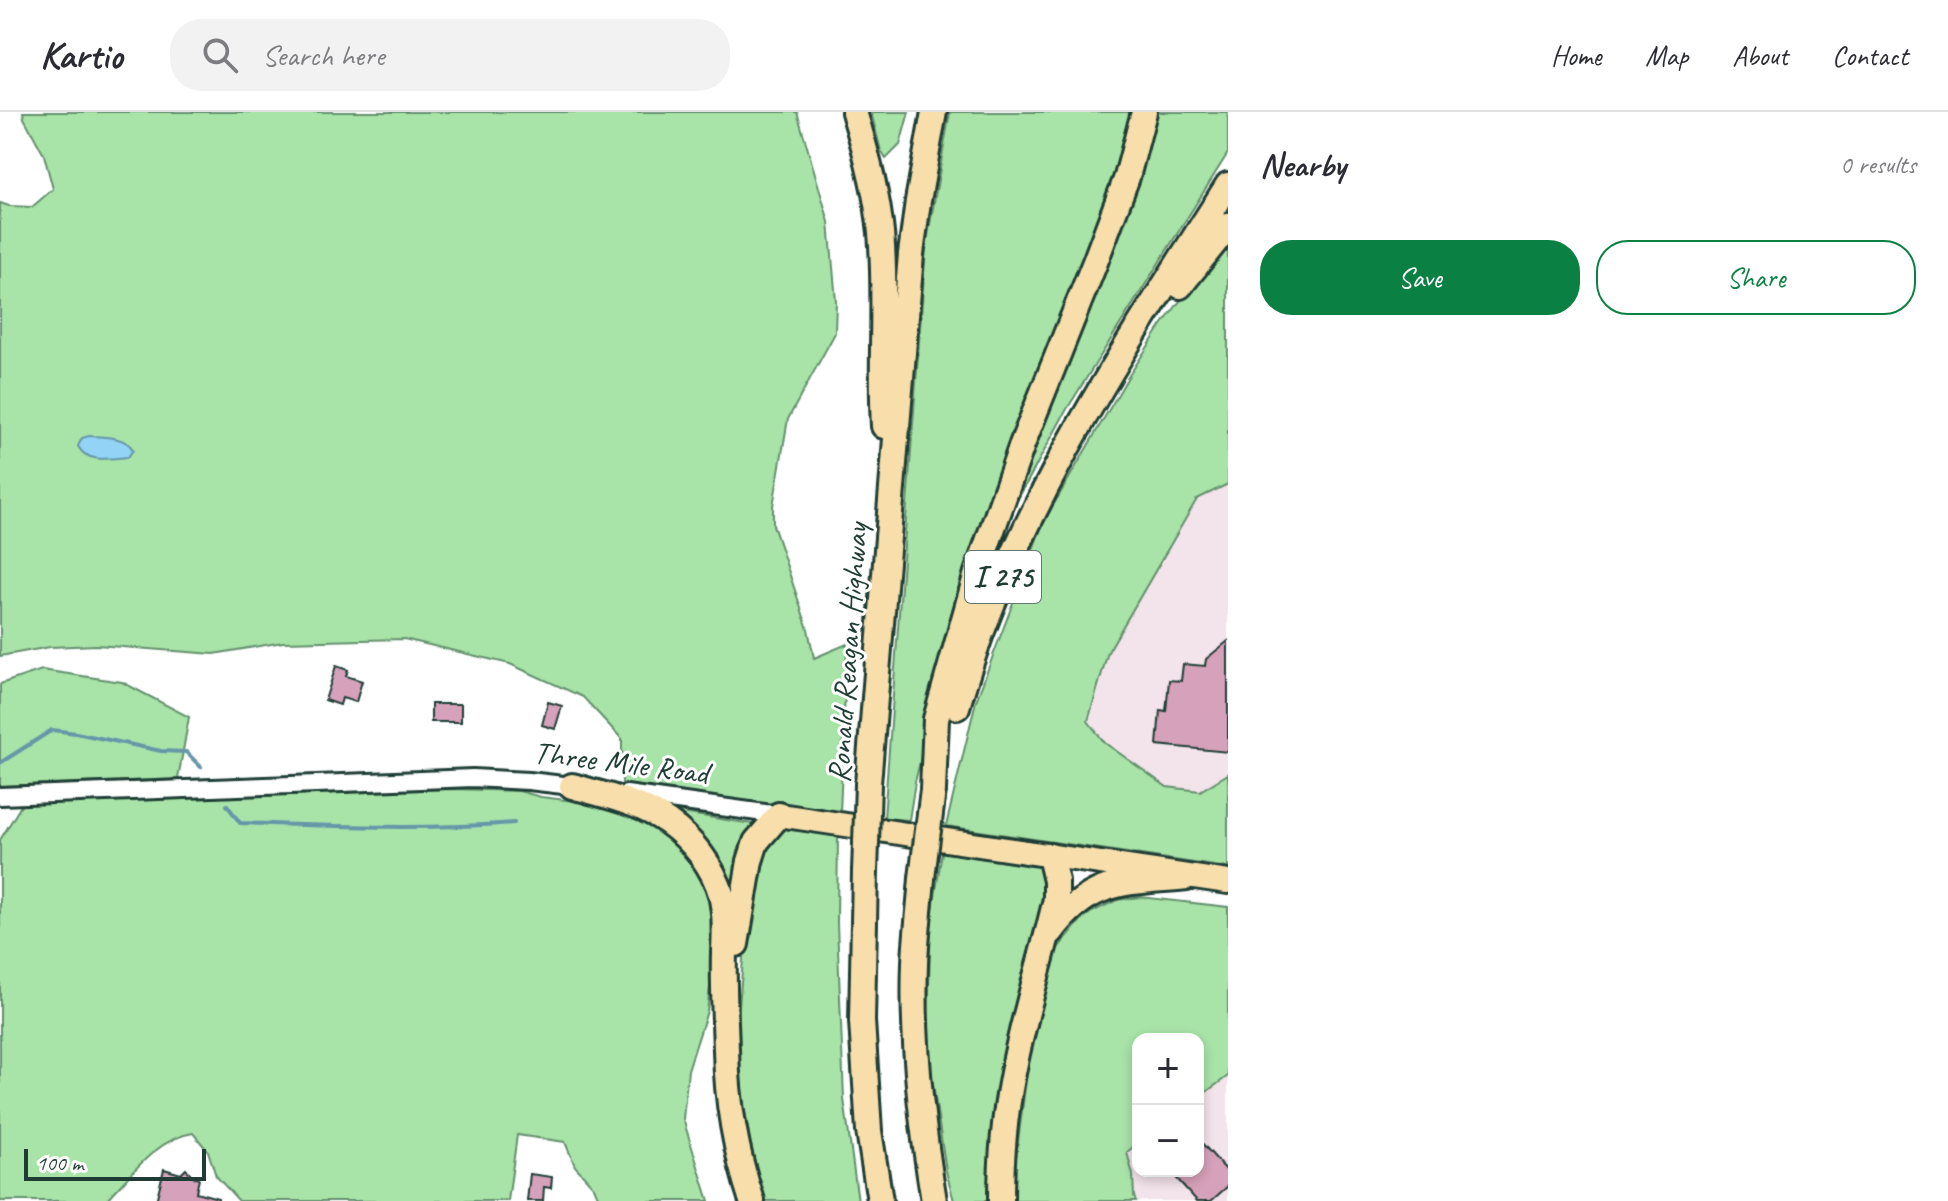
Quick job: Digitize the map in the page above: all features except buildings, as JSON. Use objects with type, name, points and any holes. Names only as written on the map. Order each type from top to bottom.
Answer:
[{"type":"highway","points":[[854,112],[881,231],[884,321],[882,393],[889,517]]},
{"type":"highway","name":"Ronald Reagan Highway","points":[[880,1201],[869,1131],[862,1021],[868,784],[911,254],[934,112]]},
{"type":"highway","points":[[933,790],[936,719],[977,573],[1023,442],[1127,177],[1144,112]]},
{"type":"highway","name":"I 275","points":[[934,1201],[918,1083],[915,964],[933,790],[964,682],[1012,556],[1048,482],[1107,379],[1228,185]]},
{"type":"highway","points":[[1107,379],[1228,226]]},
{"type":"highway","points":[[572,786],[658,816],[696,848],[719,887],[725,939],[726,1054],[731,1114],[752,1201]]},
{"type":"highway","points":[[726,997],[750,861],[756,842],[779,815]]},
{"type":"highway","points":[[1001,1201],[1001,1164],[1010,1088],[1056,899],[1056,881],[1050,856]]},
{"type":"highway","points":[[1047,937],[1075,904],[1106,887],[1187,877]]},
{"type":"main road","name":"Three Mile Road","points":[[779,815],[1228,882]]},
{"type":"street","name":"Three Mile Road","points":[[0,796],[473,778],[572,786],[779,815]]},
{"type":"shaded area","points":[[1228,484],[1228,774],[1200,791],[1167,787],[1105,743],[1088,721],[1108,652],[1197,499]]},
{"type":"shaded area","points":[[1228,1076],[1228,1201],[1136,1201],[1133,1177],[1204,1177],[1204,1094]]},
{"type":"shaded area","points":[[1132,1147],[1132,1171],[1127,1151]]},
{"type":"green space","points":[[23,112],[797,112],[829,222],[836,301],[835,333],[788,419],[773,506],[773,525],[808,629],[814,658],[847,644],[840,814],[622,784],[622,739],[583,697],[510,664],[404,639],[283,642],[214,654],[96,645],[50,647],[0,656],[0,203],[32,207],[53,189],[44,155]]},
{"type":"green space","points":[[871,112],[909,112],[900,145],[886,159],[881,151]]},
{"type":"green space","points":[[950,112],[1135,112],[1109,204],[936,697],[909,820],[884,818],[926,247]]},
{"type":"green space","points":[[1153,112],[1228,112],[1228,153],[1067,409],[1000,532],[1036,435],[1115,246]]},
{"type":"green space","points":[[1228,237],[1228,484],[1197,499],[1108,652],[1088,721],[1105,743],[1167,787],[1200,791],[1228,774],[1228,868],[946,826],[976,701],[1043,523],[1128,377],[1162,325]]},
{"type":"green space","points":[[42,670],[122,682],[189,717],[178,779],[0,786],[0,684]]},
{"type":"green space","points":[[452,789],[519,791],[590,803],[634,817],[670,834],[705,880],[716,924],[712,970],[707,1011],[688,1070],[683,1119],[709,1201],[600,1201],[594,1187],[575,1166],[565,1142],[517,1135],[508,1201],[239,1201],[216,1176],[208,1151],[193,1133],[180,1136],[156,1150],[106,1201],[0,1201],[0,840],[22,804]]},
{"type":"green space","points":[[669,811],[755,826],[731,923]]},
{"type":"green space","points":[[781,829],[838,835],[837,923],[844,1099],[858,1201],[762,1201],[758,1186],[741,1090],[738,1019],[744,947],[758,856]]},
{"type":"green space","points":[[942,852],[1044,868],[1048,900],[994,1201],[954,1201],[946,1171],[927,1044],[931,922]]},
{"type":"green space","points":[[1140,897],[1228,907],[1228,1076],[1204,1094],[1204,1033],[1132,1033],[1132,1148],[1127,1152],[1136,1201],[1015,1201],[1014,1173],[1034,1018],[1058,948],[1082,919],[1117,900]]},
{"type":"water","points":[[82,438],[120,440],[133,450],[128,457],[93,458],[78,446]]},
{"type":"waterway","points":[[0,763],[52,730],[161,751],[186,752],[201,767]]},
{"type":"waterway","points":[[227,805],[240,823],[412,827],[514,823]]}]
